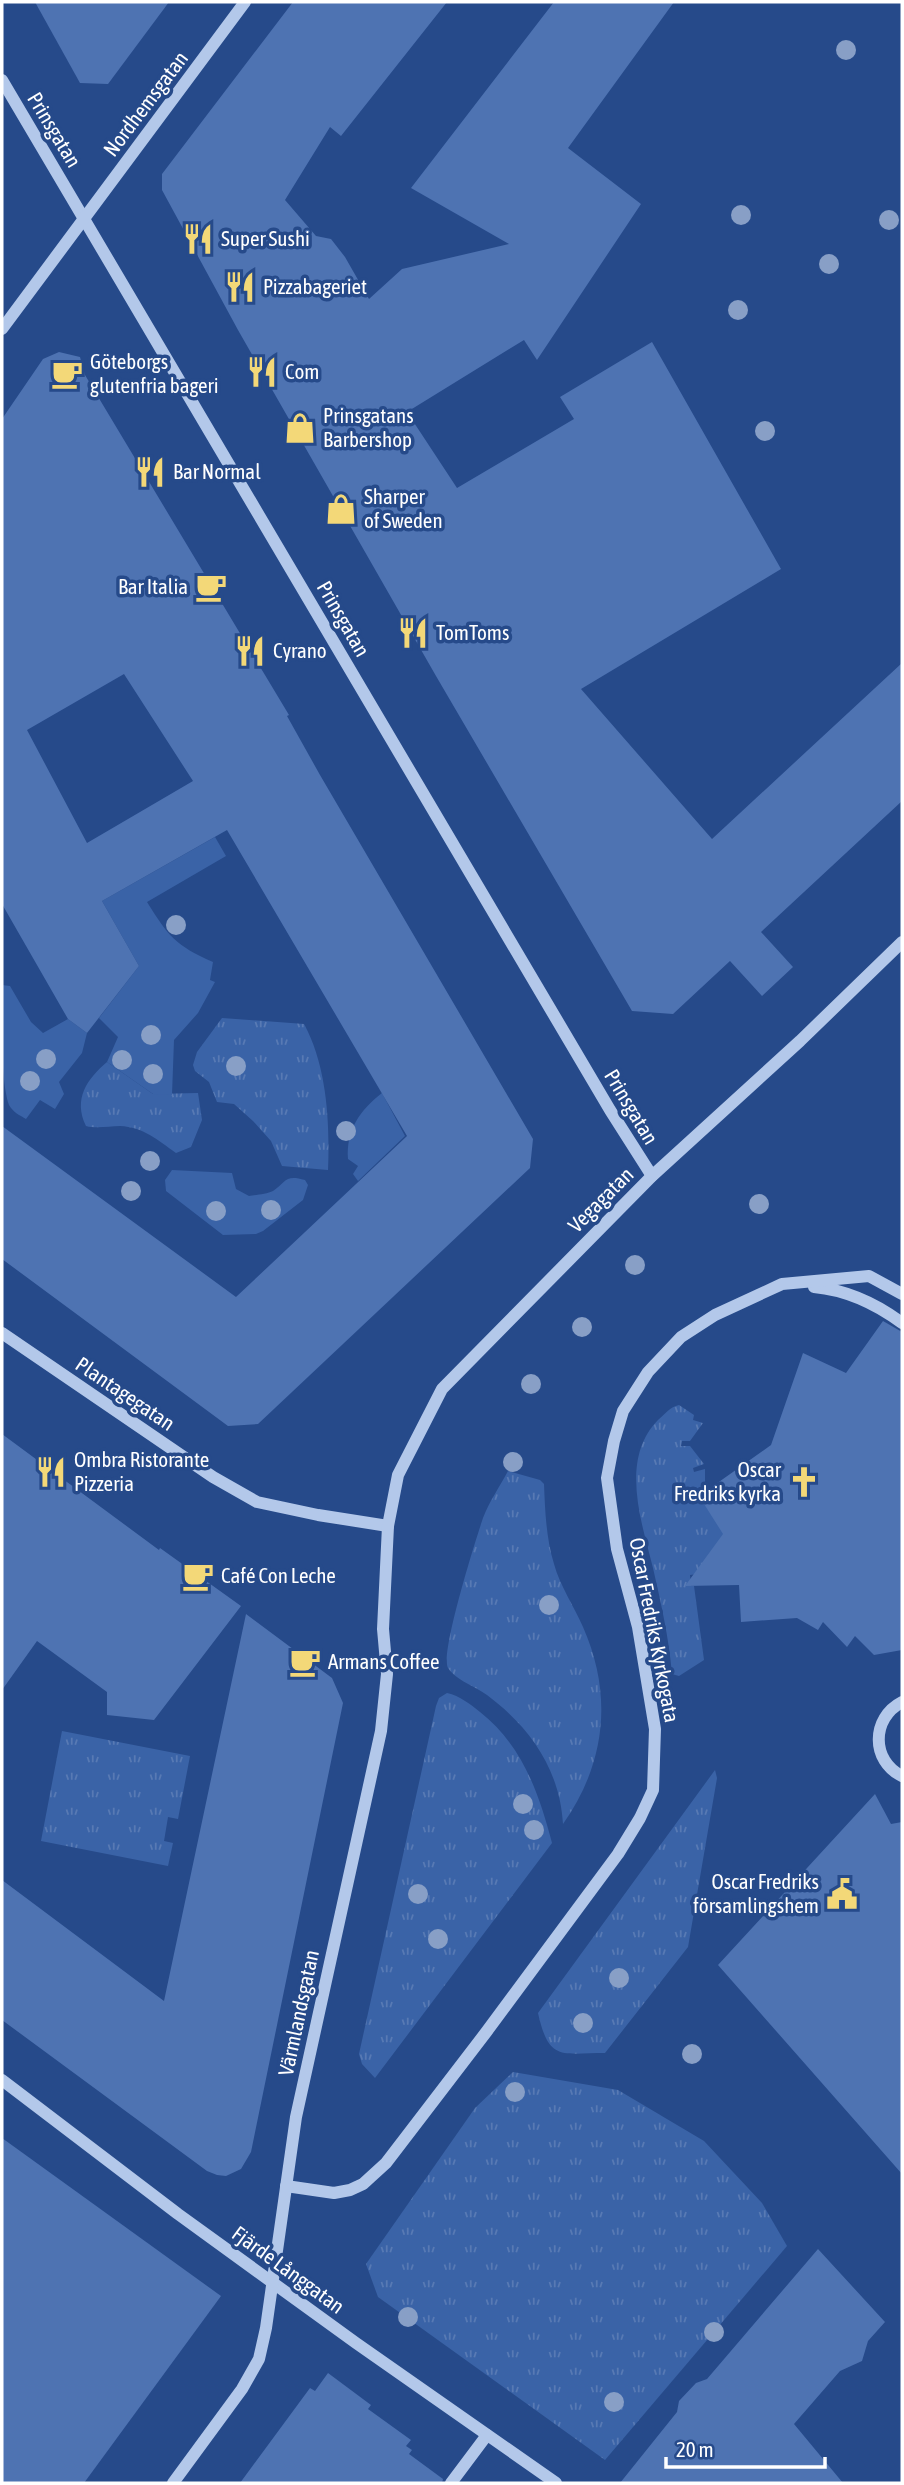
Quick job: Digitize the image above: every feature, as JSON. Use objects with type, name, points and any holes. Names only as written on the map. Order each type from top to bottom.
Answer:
[{"type":"street","name":"Nordhemsgatan","points":[[2,329],[245,2]]},
{"type":"street","name":"Prinsgatan","points":[[2,80],[583,1065],[652,1176]]},
{"type":"street","name":"Vegagatan","points":[[388,1526],[398,1475],[442,1389],[652,1176],[800,1041],[902,942]]},
{"type":"street","name":"Oscar Fredriks Kyrkogata","points":[[286,2186],[334,2193],[350,2190],[363,2184],[386,2163],[601,1876],[640,1818],[653,1790],[655,1730],[638,1627],[617,1549],[607,1478],[614,1441],[624,1411],[648,1372],[681,1337],[715,1315],[782,1284],[869,1276],[902,1294]]},
{"type":"street","points":[[782,1284],[840,1290],[888,1313],[902,1323]]},
{"type":"street","name":"Plantagegatan","points":[[2,1333],[213,1477],[257,1502],[388,1526]]},
{"type":"street","name":"Värmlandsgatan","points":[[173,2483],[242,2389],[259,2359],[296,2117],[381,1731],[387,1674],[383,1629],[388,1526]]},
{"type":"street","points":[[902,1702],[883,1720],[878,1739],[883,1759],[902,1776]]},
{"type":"street","name":"Fjärde Långgatan","points":[[2,2080],[178,2214],[556,2483]]},
{"type":"street","points":[[451,2483],[487,2434]]},
{"type":"green space","points":[[215,837],[226,856],[147,902],[174,939],[213,962],[210,980],[215,982],[198,1013],[174,1040],[172,1095],[153,1094],[107,1062],[118,1037],[99,1018],[139,966],[102,901]]},
{"type":"green space","points":[[2,985],[10,986],[31,1022],[43,1033],[68,1019],[87,1033],[82,1053],[59,1082],[64,1094],[55,1109],[40,1100],[26,1119],[9,1105],[6,1094],[2,1046]]},
{"type":"green space","points":[[222,1018],[304,1024],[312,1040],[322,1076],[328,1133],[328,1170],[282,1166],[271,1141],[253,1121],[234,1104],[217,1102],[209,1082],[195,1071],[193,1065],[197,1052]]},
{"type":"green space","points":[[107,1062],[153,1094],[198,1093],[202,1120],[191,1147],[176,1153],[136,1129],[86,1126],[81,1107],[84,1090],[93,1075]]},
{"type":"green space","points":[[382,1093],[405,1136],[358,1181],[353,1174],[358,1166],[348,1159],[349,1139],[361,1114]]},
{"type":"green space","points":[[172,1170],[232,1173],[236,1189],[249,1196],[273,1191],[290,1178],[305,1180],[308,1185],[303,1200],[263,1231],[256,1234],[223,1235],[166,1191],[165,1180]]},
{"type":"green space","points":[[679,1405],[694,1415],[693,1420],[703,1423],[690,1441],[682,1441],[681,1446],[690,1446],[704,1464],[693,1468],[694,1472],[705,1469],[705,1492],[699,1497],[702,1500],[733,1504],[711,1572],[690,1575],[691,1586],[694,1586],[704,1660],[679,1676],[672,1674],[662,1607],[639,1512],[636,1473],[646,1436],[658,1420]]},
{"type":"green space","points":[[508,1471],[540,1480],[544,1484],[551,1554],[593,1652],[599,1678],[600,1728],[596,1753],[577,1801],[563,1824],[556,1786],[540,1751],[529,1736],[517,1721],[487,1695],[448,1668],[449,1641],[473,1548],[485,1512]]},
{"type":"green space","points":[[447,1693],[472,1706],[507,1739],[535,1788],[552,1843],[375,2078],[362,2064],[359,2054],[436,1706],[439,1698]]},
{"type":"green space","points":[[62,1731],[190,1756],[178,1819],[168,1817],[164,1841],[173,1843],[168,1866],[41,1841]]},
{"type":"green space","points":[[715,1770],[717,1778],[688,1947],[605,2053],[567,2053],[552,2047],[542,2029],[538,2013]]},
{"type":"green space","points":[[513,2072],[618,2090],[704,2141],[762,2203],[787,2246],[605,2460],[378,2297],[366,2264],[475,2108]]},
{"type":"building","points":[[35,2],[169,2],[108,84],[80,83]]},
{"type":"building","points":[[293,2],[447,2],[341,136],[330,127],[285,200],[316,236],[331,239],[345,257],[369,299],[402,269],[509,244],[411,188],[554,2],[674,2],[568,148],[641,204],[537,360],[524,340],[407,412],[457,488],[574,419],[560,397],[652,342],[781,569],[581,689],[712,839],[902,663],[902,801],[761,932],[793,967],[762,996],[730,961],[673,1014],[632,1011],[436,676],[238,330],[162,190],[162,174]]},
{"type":"building","points":[[59,352],[80,357],[85,375],[289,715],[287,716],[320,775],[533,1139],[530,1168],[258,1424],[228,1426],[2,1259],[2,1126],[236,1297],[407,1136],[227,830],[102,901],[139,966],[87,1033],[68,1019],[2,904],[2,419],[43,359]],"holes":[[[124,674],[193,781],[87,843],[27,730]]]},
{"type":"building","name":"Oscar Fredriks kyrka","points":[[883,1321],[902,1332],[902,1650],[874,1655],[855,1636],[847,1647],[823,1622],[818,1630],[797,1618],[741,1622],[739,1585],[685,1586],[723,1534],[699,1496],[771,1445],[803,1353],[846,1373]]},
{"type":"building","points":[[2,1434],[159,1550],[160,1548],[241,1606],[154,1720],[107,1715],[107,1692],[37,1641],[2,1690]]},
{"type":"building","points":[[246,1614],[332,1678],[343,1703],[251,2152],[241,2169],[226,2176],[207,2171],[2,2020],[2,1880],[164,2001]]},
{"type":"building","name":"Oscar Fredriks församlingshem","points":[[875,1794],[891,1824],[902,1822],[902,2174],[718,1965]]},
{"type":"building","points":[[2,2138],[221,2296],[84,2483],[2,2483]]},
{"type":"building","points":[[818,2249],[885,2322],[868,2341],[862,2361],[840,2371],[794,2424],[843,2483],[620,2483],[677,2412],[679,2401],[696,2383],[707,2379]]},
{"type":"building","points":[[328,2373],[371,2405],[368,2409],[411,2440],[406,2446],[412,2450],[409,2454],[443,2479],[442,2483],[240,2483],[310,2388],[315,2391]]},
{"type":"place","name":"Super Sushi","points":[[198,239]]},
{"type":"place","name":"Pizzabageriet","points":[[240,287]]},
{"type":"place","name":"Com","points":[[262,372]]},
{"type":"place","name":"Göteborgs glutenfria bageri","points":[[67,374]]},
{"type":"place","name":"Prinsgatans Barbershop","points":[[300,428]]},
{"type":"place","name":"Bar Normal","points":[[150,472]]},
{"type":"place","name":"Sharper of Sweden","points":[[341,509]]},
{"type":"place","name":"Bar Italia","points":[[211,587]]},
{"type":"place","name":"TomToms","points":[[413,633]]},
{"type":"place","name":"Cyrano","points":[[250,651]]},
{"type":"place","name":"Ombra Ristorante Pizzeria","points":[[51,1472]]},
{"type":"place","name":"Oscar Fredriks kyrka","points":[[804,1482]]},
{"type":"place","name":"Café Con Leche","points":[[198,1576]]},
{"type":"place","name":"Armans Coffee","points":[[305,1662]]},
{"type":"place","name":"Oscar Fredriks församlingshem","points":[[842,1894]]}]
